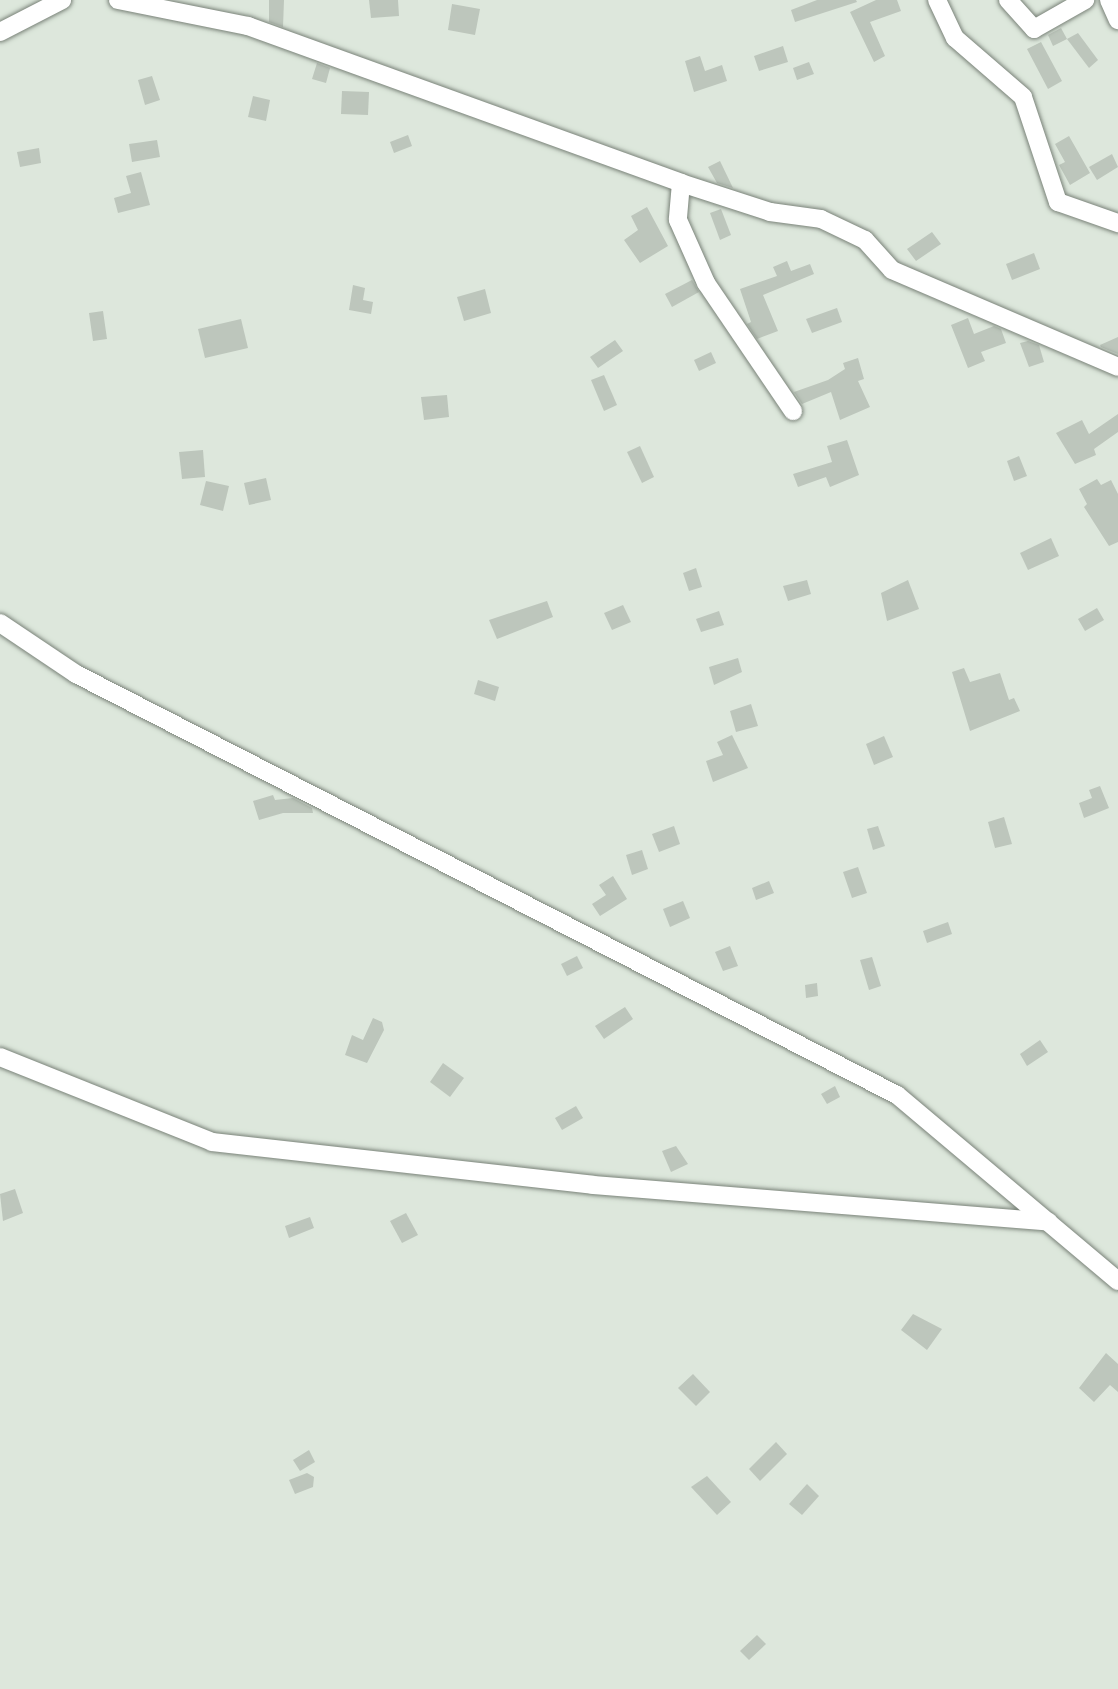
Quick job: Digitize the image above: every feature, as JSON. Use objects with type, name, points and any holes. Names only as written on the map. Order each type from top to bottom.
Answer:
[{"type":"street","points":[[0,32],[62,0]]},
{"type":"street","points":[[118,0],[248,26],[681,183],[770,212],[821,219],[865,240],[892,270],[1118,367]]},
{"type":"street","points":[[937,0],[956,38],[1023,97],[1058,202],[1118,223]]},
{"type":"street","points":[[1008,0],[1034,29],[1085,0]]},
{"type":"street","points":[[1109,0],[1118,20]]},
{"type":"street","points":[[681,183],[678,220],[706,283],[793,411]]},
{"type":"street","points":[[0,623],[76,674],[897,1095],[1118,1281]]},
{"type":"street","points":[[0,1058],[212,1142],[592,1185],[1048,1222]]},
{"type":"building","points":[[269,0],[284,0],[283,27],[269,22]]},
{"type":"building","points":[[369,0],[398,0],[399,16],[371,18]]},
{"type":"building","points":[[817,0],[856,0],[857,2],[795,22],[791,10]]},
{"type":"building","points":[[876,0],[897,0],[901,11],[870,22],[885,56],[874,62],[850,12]]},
{"type":"building","points":[[452,4],[480,9],[475,35],[448,30]]},
{"type":"building","points":[[1061,28],[1067,39],[1053,46],[1048,35]]},
{"type":"building","points":[[1078,33],[1098,60],[1089,68],[1067,39]]},
{"type":"building","points":[[1041,42],[1062,81],[1048,89],[1027,49]]},
{"type":"building","points":[[783,46],[788,62],[759,71],[754,56]]},
{"type":"building","points":[[700,56],[705,71],[722,65],[727,81],[694,92],[685,61]]},
{"type":"building","points":[[809,62],[814,74],[797,80],[793,68]]},
{"type":"building","points":[[317,63],[330,68],[326,83],[312,79]]},
{"type":"building","points":[[152,76],[160,100],[145,105],[138,80]]},
{"type":"building","points":[[342,91],[369,92],[368,115],[341,114]]},
{"type":"building","points":[[253,96],[270,100],[266,121],[248,117]]},
{"type":"building","points":[[408,135],[412,146],[394,153],[390,142]]},
{"type":"building","points":[[1069,136],[1090,173],[1070,185],[1059,165],[1065,162],[1055,144]]},
{"type":"building","points":[[157,140],[160,157],[132,162],[129,144]]},
{"type":"building","points":[[39,148],[41,163],[20,167],[17,152]]},
{"type":"building","points":[[1112,154],[1118,167],[1097,180],[1089,167]]},
{"type":"building","points":[[720,161],[733,188],[717,183],[708,167]]},
{"type":"building","points":[[141,172],[150,205],[118,213],[114,198],[131,193],[126,176]]},
{"type":"building","points":[[647,207],[668,246],[640,263],[624,240],[638,230],[631,216]]},
{"type":"building","points":[[721,209],[731,235],[720,240],[710,213]]},
{"type":"building","points":[[932,232],[941,244],[916,261],[907,249]]},
{"type":"building","points":[[1034,253],[1040,269],[1012,280],[1006,264]]},
{"type":"building","points":[[787,261],[791,271],[810,264],[814,274],[763,295],[778,331],[757,339],[747,324],[751,322],[740,289],[777,276],[773,267]]},
{"type":"building","points":[[692,280],[699,292],[672,307],[665,294]]},
{"type":"building","points":[[353,285],[365,288],[363,300],[373,302],[371,314],[349,310]]},
{"type":"building","points":[[485,289],[491,313],[464,321],[457,297]]},
{"type":"building","points":[[837,308],[842,322],[812,333],[806,319]]},
{"type":"building","points":[[103,311],[107,339],[93,341],[89,313]]},
{"type":"building","points":[[968,318],[974,334],[994,326],[1001,329],[1006,343],[981,352],[985,361],[968,368],[951,325]]},
{"type":"building","points":[[241,319],[248,348],[205,358],[198,329]]},
{"type":"building","points":[[1118,337],[1118,354],[1101,347],[1100,345]]},
{"type":"building","points":[[615,340],[623,351],[598,368],[590,357]]},
{"type":"building","points":[[1028,341],[1039,345],[1044,362],[1029,367],[1020,343]]},
{"type":"building","points":[[711,352],[716,363],[699,371],[694,360]]},
{"type":"building","points":[[858,358],[864,379],[858,381],[870,407],[840,420],[831,392],[802,404],[794,392],[828,380],[845,369],[843,363]]},
{"type":"building","points":[[604,375],[617,405],[604,411],[591,380]]},
{"type":"building","points":[[447,395],[449,417],[424,420],[421,397]]},
{"type":"building","points":[[1118,414],[1118,432],[1094,449],[1096,455],[1075,464],[1056,433],[1082,420],[1089,434]]},
{"type":"building","points":[[847,440],[859,475],[830,487],[826,477],[798,487],[793,474],[832,462],[827,446]]},
{"type":"building","points":[[640,446],[654,477],[642,483],[627,452]]},
{"type":"building","points":[[203,450],[205,477],[182,479],[179,452]]},
{"type":"building","points":[[1019,456],[1027,476],[1014,481],[1007,461]]},
{"type":"building","points":[[266,478],[271,500],[249,505],[244,483]]},
{"type":"building","points":[[1097,479],[1101,485],[1111,480],[1118,494],[1118,542],[1109,546],[1084,507],[1087,504],[1079,489]]},
{"type":"building","points":[[206,481],[229,486],[223,511],[200,505]]},
{"type":"building","points":[[1051,538],[1059,556],[1028,570],[1020,553]]},
{"type":"building","points":[[696,568],[702,587],[689,591],[683,573]]},
{"type":"building","points":[[807,580],[811,594],[788,601],[783,586]]},
{"type":"building","points":[[908,580],[919,609],[887,621],[881,593]]},
{"type":"building","points":[[547,601],[553,617],[497,639],[489,620]]},
{"type":"building","points":[[623,605],[631,622],[612,630],[604,613]]},
{"type":"building","points":[[1097,608],[1104,620],[1085,631],[1078,619]]},
{"type":"building","points":[[719,611],[724,625],[701,632],[696,619]]},
{"type":"building","points":[[738,658],[742,672],[714,685],[709,667]]},
{"type":"building","points":[[964,668],[970,682],[1000,673],[1009,700],[1014,698],[1020,711],[970,731],[952,672]]},
{"type":"building","points":[[478,680],[499,687],[495,701],[474,694]]},
{"type":"building","points":[[751,704],[758,726],[736,732],[730,711]]},
{"type":"building","points":[[732,735],[748,768],[713,782],[706,761],[723,755],[717,742]]},
{"type":"building","points":[[884,736],[893,757],[874,765],[866,744]]},
{"type":"building","points":[[1100,786],[1109,808],[1084,818],[1079,803],[1092,798],[1089,790]]},
{"type":"building","points":[[273,795],[275,800],[293,798],[312,808],[313,813],[283,813],[259,820],[253,801]]},
{"type":"building","points":[[1004,817],[1012,844],[995,848],[988,822]]},
{"type":"building","points":[[674,826],[680,844],[659,852],[652,834]]},
{"type":"building","points":[[878,826],[885,846],[873,850],[867,829]]},
{"type":"building","points":[[642,850],[648,869],[632,875],[626,855]]},
{"type":"building","points":[[858,867],[867,893],[852,898],[843,872]]},
{"type":"building","points":[[613,876],[627,899],[600,916],[592,904],[606,895],[599,885]]},
{"type":"building","points":[[769,881],[774,893],[756,900],[752,888]]},
{"type":"building","points":[[683,901],[690,918],[670,927],[663,909]]},
{"type":"building","points":[[948,922],[952,934],[927,943],[923,931]]},
{"type":"building","points":[[730,946],[738,966],[723,971],[715,952]]},
{"type":"building","points":[[577,956],[583,968],[567,976],[561,964]]},
{"type":"building","points":[[872,957],[881,986],[869,990],[860,960]]},
{"type":"building","points":[[817,983],[818,996],[806,998],[805,985]]},
{"type":"building","points":[[625,1007],[633,1019],[604,1039],[595,1026]]},
{"type":"building","points":[[373,1018],[382,1022],[384,1030],[367,1063],[345,1055],[352,1035],[363,1040]]},
{"type":"building","points":[[1040,1040],[1048,1052],[1027,1066],[1020,1054]]},
{"type":"building","points":[[443,1063],[464,1078],[450,1097],[430,1082]]},
{"type":"building","points":[[835,1086],[840,1097],[827,1104],[821,1094]]},
{"type":"building","points":[[576,1106],[583,1118],[562,1130],[555,1118]]},
{"type":"building","points":[[676,1146],[688,1164],[671,1172],[662,1151]]},
{"type":"building","points":[[15,1189],[23,1213],[3,1221],[0,1194]]},
{"type":"building","points":[[406,1213],[418,1235],[402,1243],[390,1221]]},
{"type":"building","points":[[310,1217],[314,1228],[289,1238],[285,1226]]},
{"type":"building","points":[[913,1314],[942,1329],[927,1350],[901,1330]]},
{"type":"building","points":[[1106,1353],[1118,1364],[1118,1392],[1110,1385],[1094,1402],[1079,1388]]},
{"type":"building","points":[[693,1374],[710,1392],[696,1406],[678,1388]]},
{"type":"building","points":[[776,1442],[787,1454],[760,1481],[749,1469]]},
{"type":"building","points":[[309,1450],[315,1462],[300,1471],[293,1460]]},
{"type":"building","points":[[307,1473],[314,1477],[313,1487],[295,1494],[289,1480]]},
{"type":"building","points":[[707,1476],[731,1502],[717,1515],[691,1487]]},
{"type":"building","points":[[807,1484],[819,1496],[802,1515],[789,1504]]},
{"type":"building","points":[[757,1635],[766,1644],[749,1660],[740,1651]]}]
